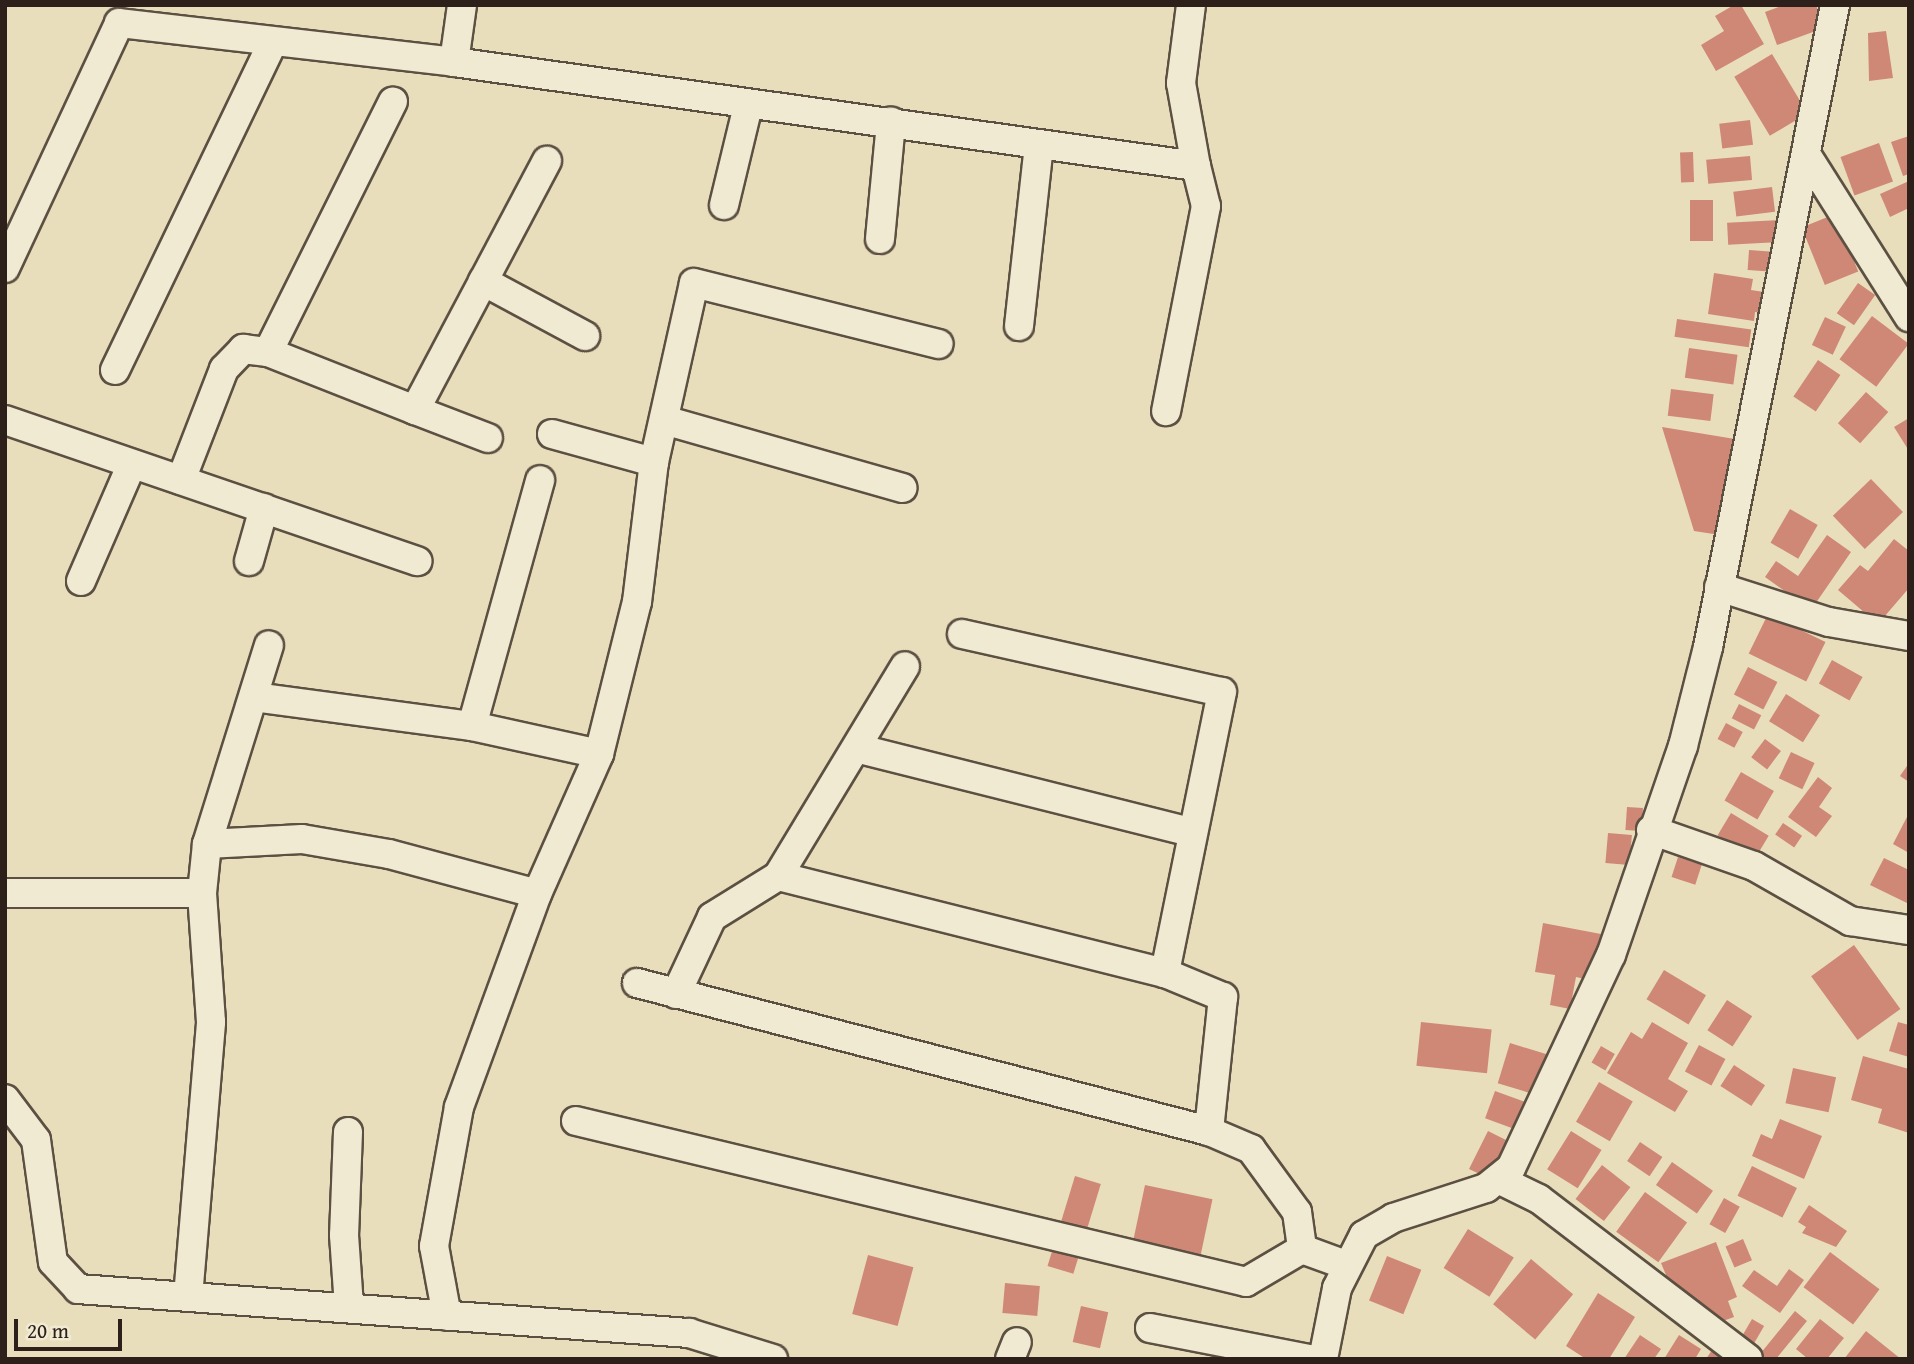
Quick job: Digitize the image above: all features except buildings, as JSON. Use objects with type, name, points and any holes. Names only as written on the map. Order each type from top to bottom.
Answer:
[{"type":"street","points":[[453,62],[462,5]]},
{"type":"street","points":[[1166,411],[1206,206],[1181,83],[1191,5]]},
{"type":"street","points":[[1324,1359],[1325,1329],[1346,1265],[1379,1224],[1500,1180],[1536,1125],[1611,955],[1651,830],[1682,746],[1719,587],[1835,5]]},
{"type":"street","points":[[5,268],[119,23],[272,44],[453,62],[748,106],[891,122],[1196,166]]},
{"type":"street","points":[[115,370],[272,44]]},
{"type":"street","points":[[268,352],[393,101]]},
{"type":"street","points":[[724,205],[748,106]]},
{"type":"street","points":[[880,239],[891,122]]},
{"type":"street","points":[[1019,326],[1039,145]]},
{"type":"street","points":[[1806,154],[1909,317]]},
{"type":"street","points":[[415,410],[547,161]]},
{"type":"street","points":[[484,281],[585,336]]},
{"type":"street","points":[[447,1316],[434,1246],[459,1107],[537,894],[599,754],[637,602],[654,462],[694,283],[938,344]]},
{"type":"street","points":[[181,480],[224,369],[240,350],[268,352],[488,438]]},
{"type":"street","points":[[5,420],[131,466],[181,480],[418,561]]},
{"type":"street","points":[[664,420],[903,488]]},
{"type":"street","points":[[552,434],[654,462]]},
{"type":"street","points":[[81,581],[131,466]]},
{"type":"street","points":[[472,726],[540,480]]},
{"type":"street","points":[[249,561],[264,508]]},
{"type":"street","points":[[1719,587],[1829,622],[1909,636]]},
{"type":"street","points":[[962,634],[1222,692],[1190,832],[1165,972]]},
{"type":"street","points":[[188,1297],[211,1022],[202,893],[207,844],[269,645]]},
{"type":"street","points":[[676,994],[712,917],[778,876],[860,749],[905,666]]},
{"type":"street","points":[[254,697],[472,726],[599,754]]},
{"type":"street","points":[[860,749],[1190,832]]},
{"type":"street","points":[[1651,830],[1754,866],[1850,921],[1909,930]]},
{"type":"street","points":[[207,844],[302,839],[389,854],[537,894]]},
{"type":"street","points":[[778,876],[1165,972],[1223,997],[1209,1131]]},
{"type":"street","points":[[5,893],[202,893]]},
{"type":"street","points":[[637,983],[1209,1131],[1251,1149],[1297,1212],[1302,1249]]},
{"type":"street","points":[[5,1100],[43,1160],[53,1262],[63,1279],[96,1292],[349,1306],[447,1316],[689,1333],[773,1359]]},
{"type":"street","points":[[576,1121],[1246,1282],[1302,1249]]},
{"type":"street","points":[[348,1132],[344,1235],[349,1306]]},
{"type":"street","points":[[1500,1180],[1539,1199],[1748,1359]]},
{"type":"street","points":[[1302,1249],[1346,1265]]},
{"type":"street","points":[[1150,1328],[1309,1359]]}]
